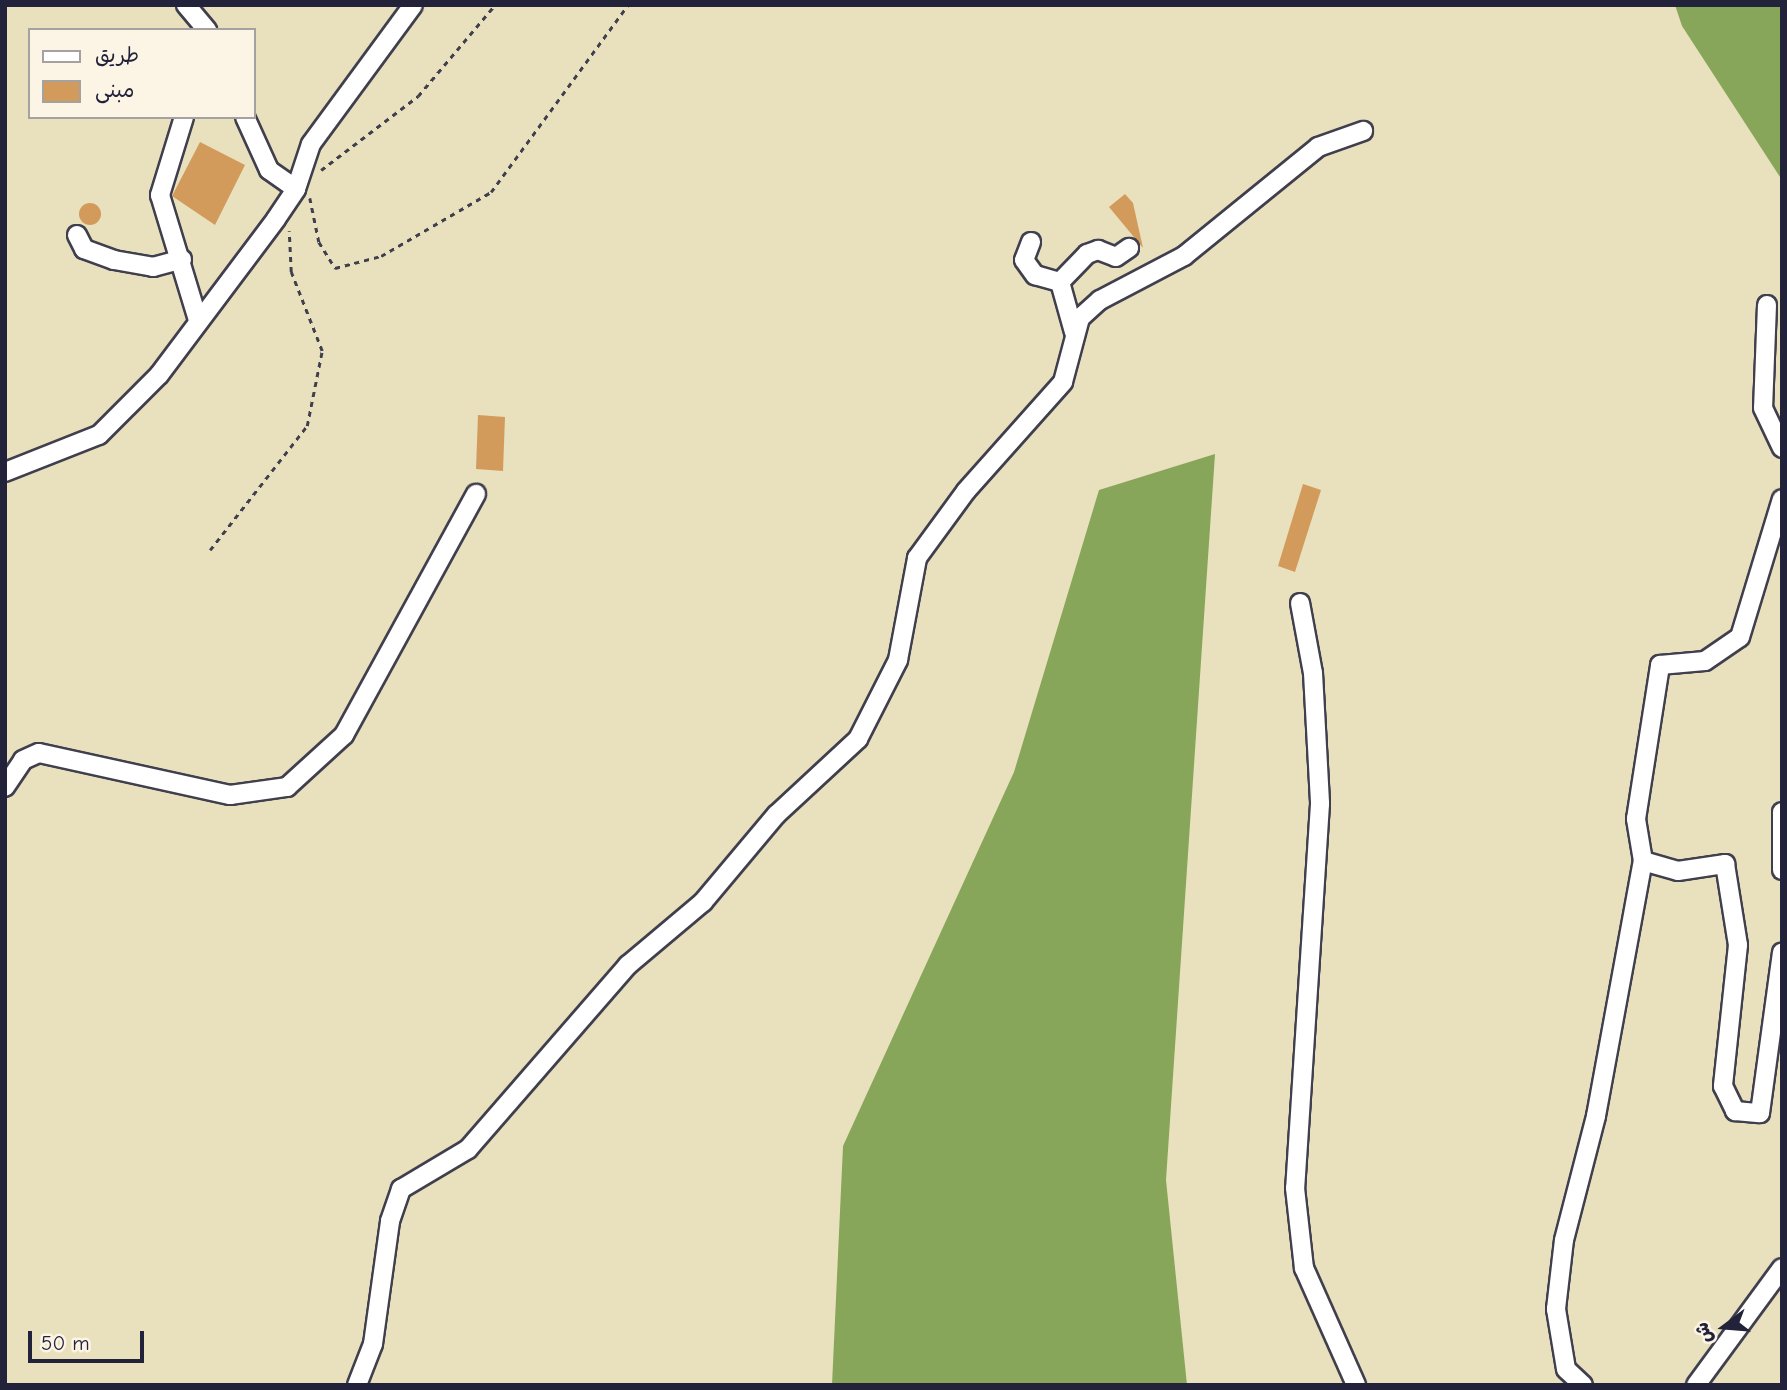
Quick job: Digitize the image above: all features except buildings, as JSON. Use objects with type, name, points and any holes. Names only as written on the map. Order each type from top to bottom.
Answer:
[{"type":"street","points":[[186,5],[205,28]]},
{"type":"street","points":[[5,472],[110,427],[198,320],[292,196],[311,144],[413,5]]},
{"type":"street","points":[[183,119],[160,195],[182,259],[198,320]]},
{"type":"street","points":[[246,119],[269,170],[292,196]]},
{"type":"street","points":[[357,1385],[380,1315],[390,1221],[401,1189],[468,1149],[621,973],[703,902],[776,815],[858,739],[898,660],[917,558],[966,491],[1063,383],[1076,342],[1080,318],[1100,300],[1160,272],[1318,147],[1363,131]]},
{"type":"street","points":[[76,235],[84,249],[114,260],[153,267],[182,259]]},
{"type":"street","points":[[1031,242],[1024,260],[1035,275],[1060,282],[1071,303],[1076,342]]},
{"type":"street","points":[[1060,282],[1087,254],[1098,250],[1116,257],[1129,248]]},
{"type":"street","points":[[1767,305],[1763,408],[1782,448]]},
{"type":"street","points":[[5,787],[23,761],[39,753],[230,795],[287,788],[344,735],[475,494]]},
{"type":"street","points":[[1583,1385],[1566,1369],[1556,1309],[1564,1240],[1596,1116],[1643,861],[1636,819],[1660,665],[1705,661],[1740,637],[1782,499]]},
{"type":"street","points":[[1300,603],[1313,673],[1320,804],[1295,1188],[1304,1268],[1356,1385]]},
{"type":"street","points":[[1782,812],[1782,870]]},
{"type":"street","points":[[1643,861],[1678,871],[1725,864],[1738,945],[1723,1086],[1735,1111],[1759,1113],[1782,953]]},
{"type":"street","points":[[1696,1385],[1782,1268]]},
{"type":"path","points":[[318,172],[418,96],[495,5]]},
{"type":"path","points":[[210,550],[307,426],[323,351],[291,272],[292,196],[315,202],[319,242],[335,268],[381,256],[491,192],[628,5]]},
{"type":"green space","points":[[1675,5],[1782,5],[1782,180],[1682,26]]},
{"type":"green space","points":[[1215,454],[1166,1180],[1187,1385],[832,1385],[843,1146],[1014,772],[1099,490]]}]
